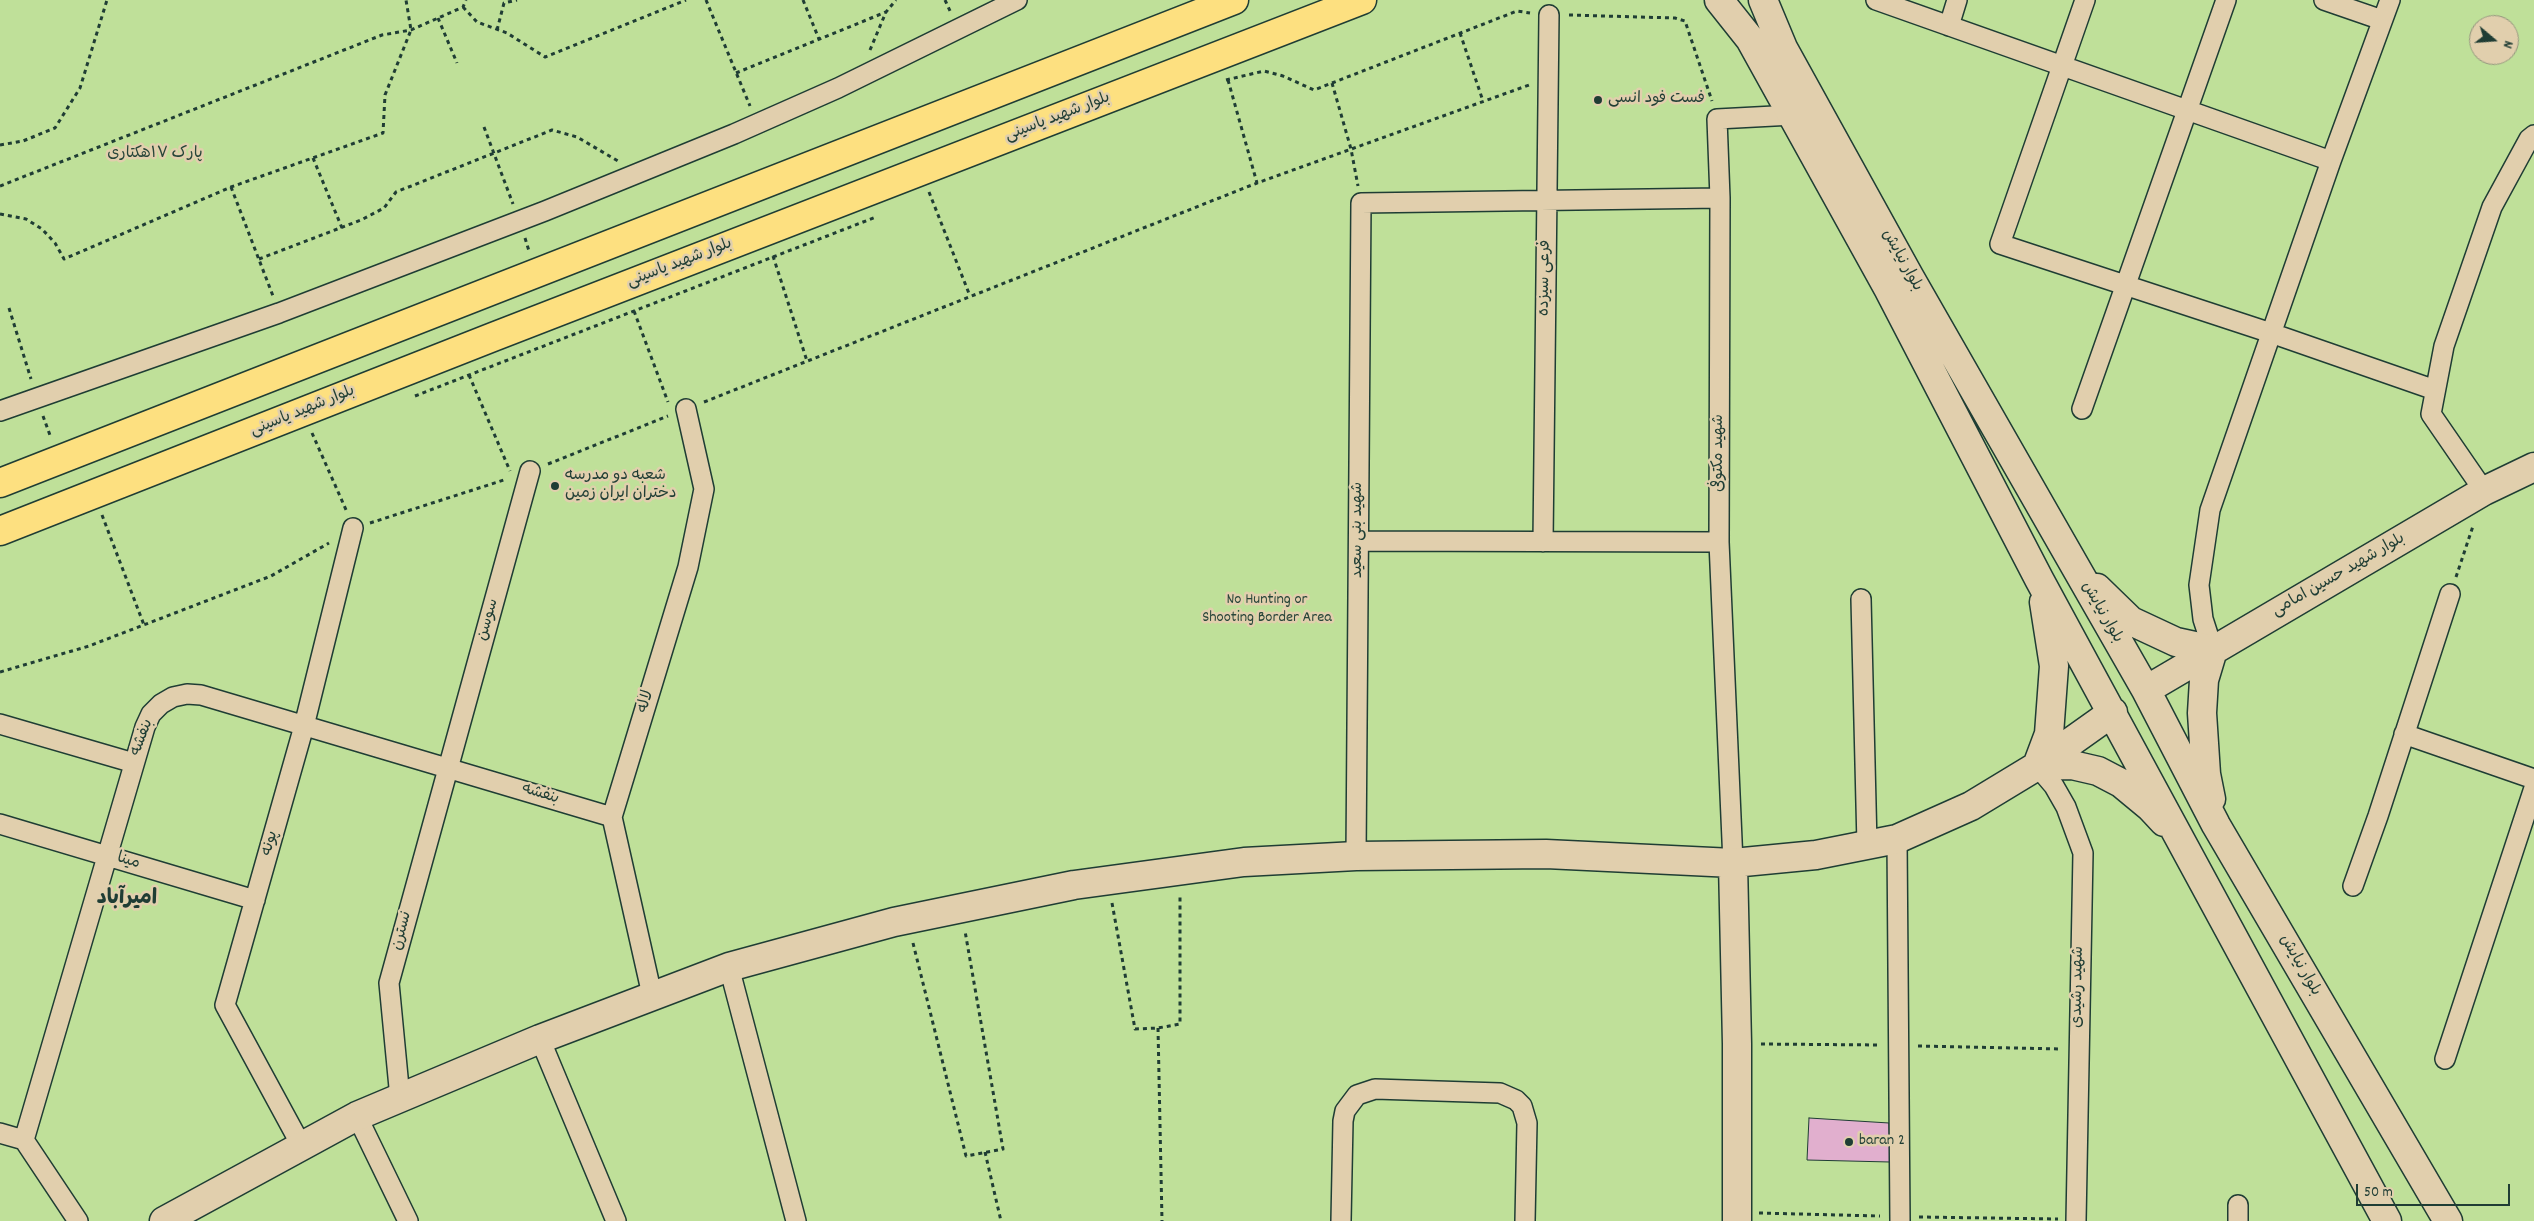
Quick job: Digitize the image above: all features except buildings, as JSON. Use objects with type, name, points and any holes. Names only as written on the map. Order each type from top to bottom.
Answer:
[{"type":"main road","points":[[0,483],[1234,0]]},
{"type":"main road","name":"بلوار شهید یاسینی","points":[[0,531],[97,511],[308,423],[926,183],[1362,0]]},
{"type":"main road","name":"بلوار نیایش","points":[[1720,0],[1750,39],[1793,116],[1872,234]]},
{"type":"main road","name":"بلوار نیایش","points":[[1763,0],[1783,48],[1872,234],[1899,283],[2070,559],[2146,690],[2216,825],[2448,1221]]},
{"type":"main road","name":"بلوار نیایش","points":[[1899,283],[2040,579],[2387,1221]]},
{"type":"main road","name":"بلوار شهید حسین امامی","points":[[2146,690],[2484,491],[2534,468]]},
{"type":"main road","points":[[2070,559],[2131,621],[2176,642],[2213,650],[2204,680],[2202,713],[2206,774],[2216,825]]},
{"type":"main road","points":[[2037,766],[2048,734],[2054,666],[2040,579]]},
{"type":"main road","points":[[168,1220],[301,1145],[357,1116],[540,1039],[729,967],[907,919],[1074,885],[1244,862],[1356,856],[1546,854],[1733,863],[1816,855],[1898,839],[1971,806],[2037,766],[2113,712]]},
{"type":"main road","points":[[2037,766],[2072,765],[2098,771],[2113,779],[2150,807],[2184,844]]},
{"type":"main road","points":[[1733,863],[1738,1044],[1737,1221]]},
{"type":"street","points":[[0,411],[280,313],[638,173],[757,124],[853,81],[1017,0]]},
{"type":"street","points":[[1876,0],[2331,161]]},
{"type":"street","points":[[1949,26],[1957,0]]},
{"type":"street","points":[[2085,0],[2000,244],[2271,333],[2435,390]]},
{"type":"street","points":[[2082,409],[2226,0]]},
{"type":"street","points":[[2324,0],[2382,20]]},
{"type":"street","points":[[2213,650],[2203,619],[2199,585],[2210,510],[2331,161],[2390,0]]},
{"type":"street","name":"فرعی سیزده","points":[[1543,542],[1549,15]]},
{"type":"street","points":[[1718,119],[1793,116]]},
{"type":"street","name":"شهید مکتوفی","points":[[1718,119],[1720,198],[1720,542],[1733,863]]},
{"type":"street","points":[[2484,491],[2431,414],[2444,346],[2492,207],[2529,140],[2534,135]]},
{"type":"street","points":[[1361,203],[1547,202],[1720,198]]},
{"type":"street","name":"شهید بنی سعید","points":[[1356,856],[1361,203]]},
{"type":"street","name":"لاله","points":[[652,995],[612,816],[688,567],[704,489],[679,412]]},
{"type":"street","name":"سوسن","points":[[448,768],[530,472]]},
{"type":"street","name":"پونه","points":[[301,1145],[225,1005],[304,726],[354,528]]},
{"type":"street","points":[[1359,541],[1720,542]]},
{"type":"street","points":[[2353,886],[2450,594]]},
{"type":"street","points":[[1861,598],[1867,845]]},
{"type":"street","name":"بنفشه","points":[[24,1140],[134,763],[151,714],[161,704],[173,697],[187,694],[201,695],[612,816]]},
{"type":"street","points":[[0,724],[134,763]]},
{"type":"street","points":[[2404,734],[2534,779]]},
{"type":"street","name":"شهید رشیدی","points":[[2037,766],[2054,786],[2066,807],[2082,853],[2076,1221]]},
{"type":"street","name":"نسترن","points":[[400,1098],[389,983],[448,768]]},
{"type":"street","points":[[2445,1060],[2534,788]]},
{"type":"street","name":"مینا","points":[[0,824],[255,900]]},
{"type":"street","points":[[1898,839],[1900,1221]]},
{"type":"street","points":[[729,967],[796,1221]]},
{"type":"street","points":[[540,1039],[616,1221]]},
{"type":"street","points":[[1341,1221],[1345,1111],[1357,1096],[1375,1089],[1500,1093],[1516,1100],[1522,1106],[1526,1123],[1525,1221]]},
{"type":"street","points":[[357,1116],[408,1221]]},
{"type":"street","points":[[0,1133],[24,1140],[78,1221]]},
{"type":"path","points":[[0,144],[23,141],[55,128],[80,88],[107,0]]},
{"type":"path","points":[[0,214],[26,219],[42,229],[55,242],[64,259],[232,187],[383,133],[385,95],[411,30],[406,0]]},
{"type":"path","points":[[0,186],[382,35],[411,30],[463,7],[466,0]]},
{"type":"path","points":[[497,30],[504,3],[517,0]]},
{"type":"path","points":[[463,7],[477,22],[507,33],[545,57],[686,0]]},
{"type":"path","points":[[706,0],[757,124]]},
{"type":"path","points":[[803,0],[819,40]]},
{"type":"path","points":[[853,81],[871,49],[886,12],[896,0]]},
{"type":"path","points":[[1218,83],[1264,71],[1283,76],[1314,90],[1517,11],[1549,15],[1675,18],[1685,21],[1718,119]]},
{"type":"path","points":[[736,73],[886,12]]},
{"type":"path","points":[[438,18],[456,63]]},
{"type":"path","points":[[1460,33],[1483,101]]},
{"type":"path","points":[[530,472],[1257,183],[1548,78]]},
{"type":"path","points":[[1228,80],[1257,183]]},
{"type":"path","points":[[1332,83],[1351,149],[1361,203]]},
{"type":"path","points":[[484,127],[537,273]]},
{"type":"path","points":[[259,259],[342,228],[384,208],[396,192],[552,130],[577,137],[638,173]]},
{"type":"path","points":[[313,158],[342,228]]},
{"type":"path","points":[[926,183],[939,192]]},
{"type":"path","points":[[921,199],[926,183]]},
{"type":"path","points":[[926,183],[970,296]]},
{"type":"path","points":[[232,187],[280,313]]},
{"type":"path","points":[[414,396],[884,213]]},
{"type":"path","points":[[773,256],[807,361]]},
{"type":"path","points":[[634,311],[679,412]]},
{"type":"path","points":[[0,672],[89,646],[271,576],[354,528],[513,477],[469,375]]},
{"type":"path","points":[[308,423],[322,432]]},
{"type":"path","points":[[304,439],[308,423]]},
{"type":"path","points":[[308,423],[354,528]]},
{"type":"path","points":[[2450,594],[2484,491]]},
{"type":"path","points":[[97,511],[144,625]]},
{"type":"path","points":[[97,511],[112,514]]},
{"type":"path","points":[[1108,880],[1135,1029],[1158,1028],[1180,1024],[1180,871]]},
{"type":"path","points":[[907,919],[966,1156],[1003,1149],[961,908]]},
{"type":"path","points":[[1158,1028],[1162,1221]]},
{"type":"path","points":[[985,1152],[1001,1221]]},
{"type":"green space","name":"No Hunting or Shooting Border Area","points":[[0,0],[2534,0],[2534,1221],[0,1221]]},
{"type":"place","name":"فست فود انسی","points":[[1598,100]]},
{"type":"place","name":"شعبه دو مدرسه دختران ایران زمین","points":[[555,486]]},
{"type":"place","name":"baran 2","points":[[1849,1142]]},
{"type":"district","name":"امیرآباد","points":[[127,900]]},
{"type":"park label","name":"پارک ۱۷هکتاری","points":[[155,155]]}]
